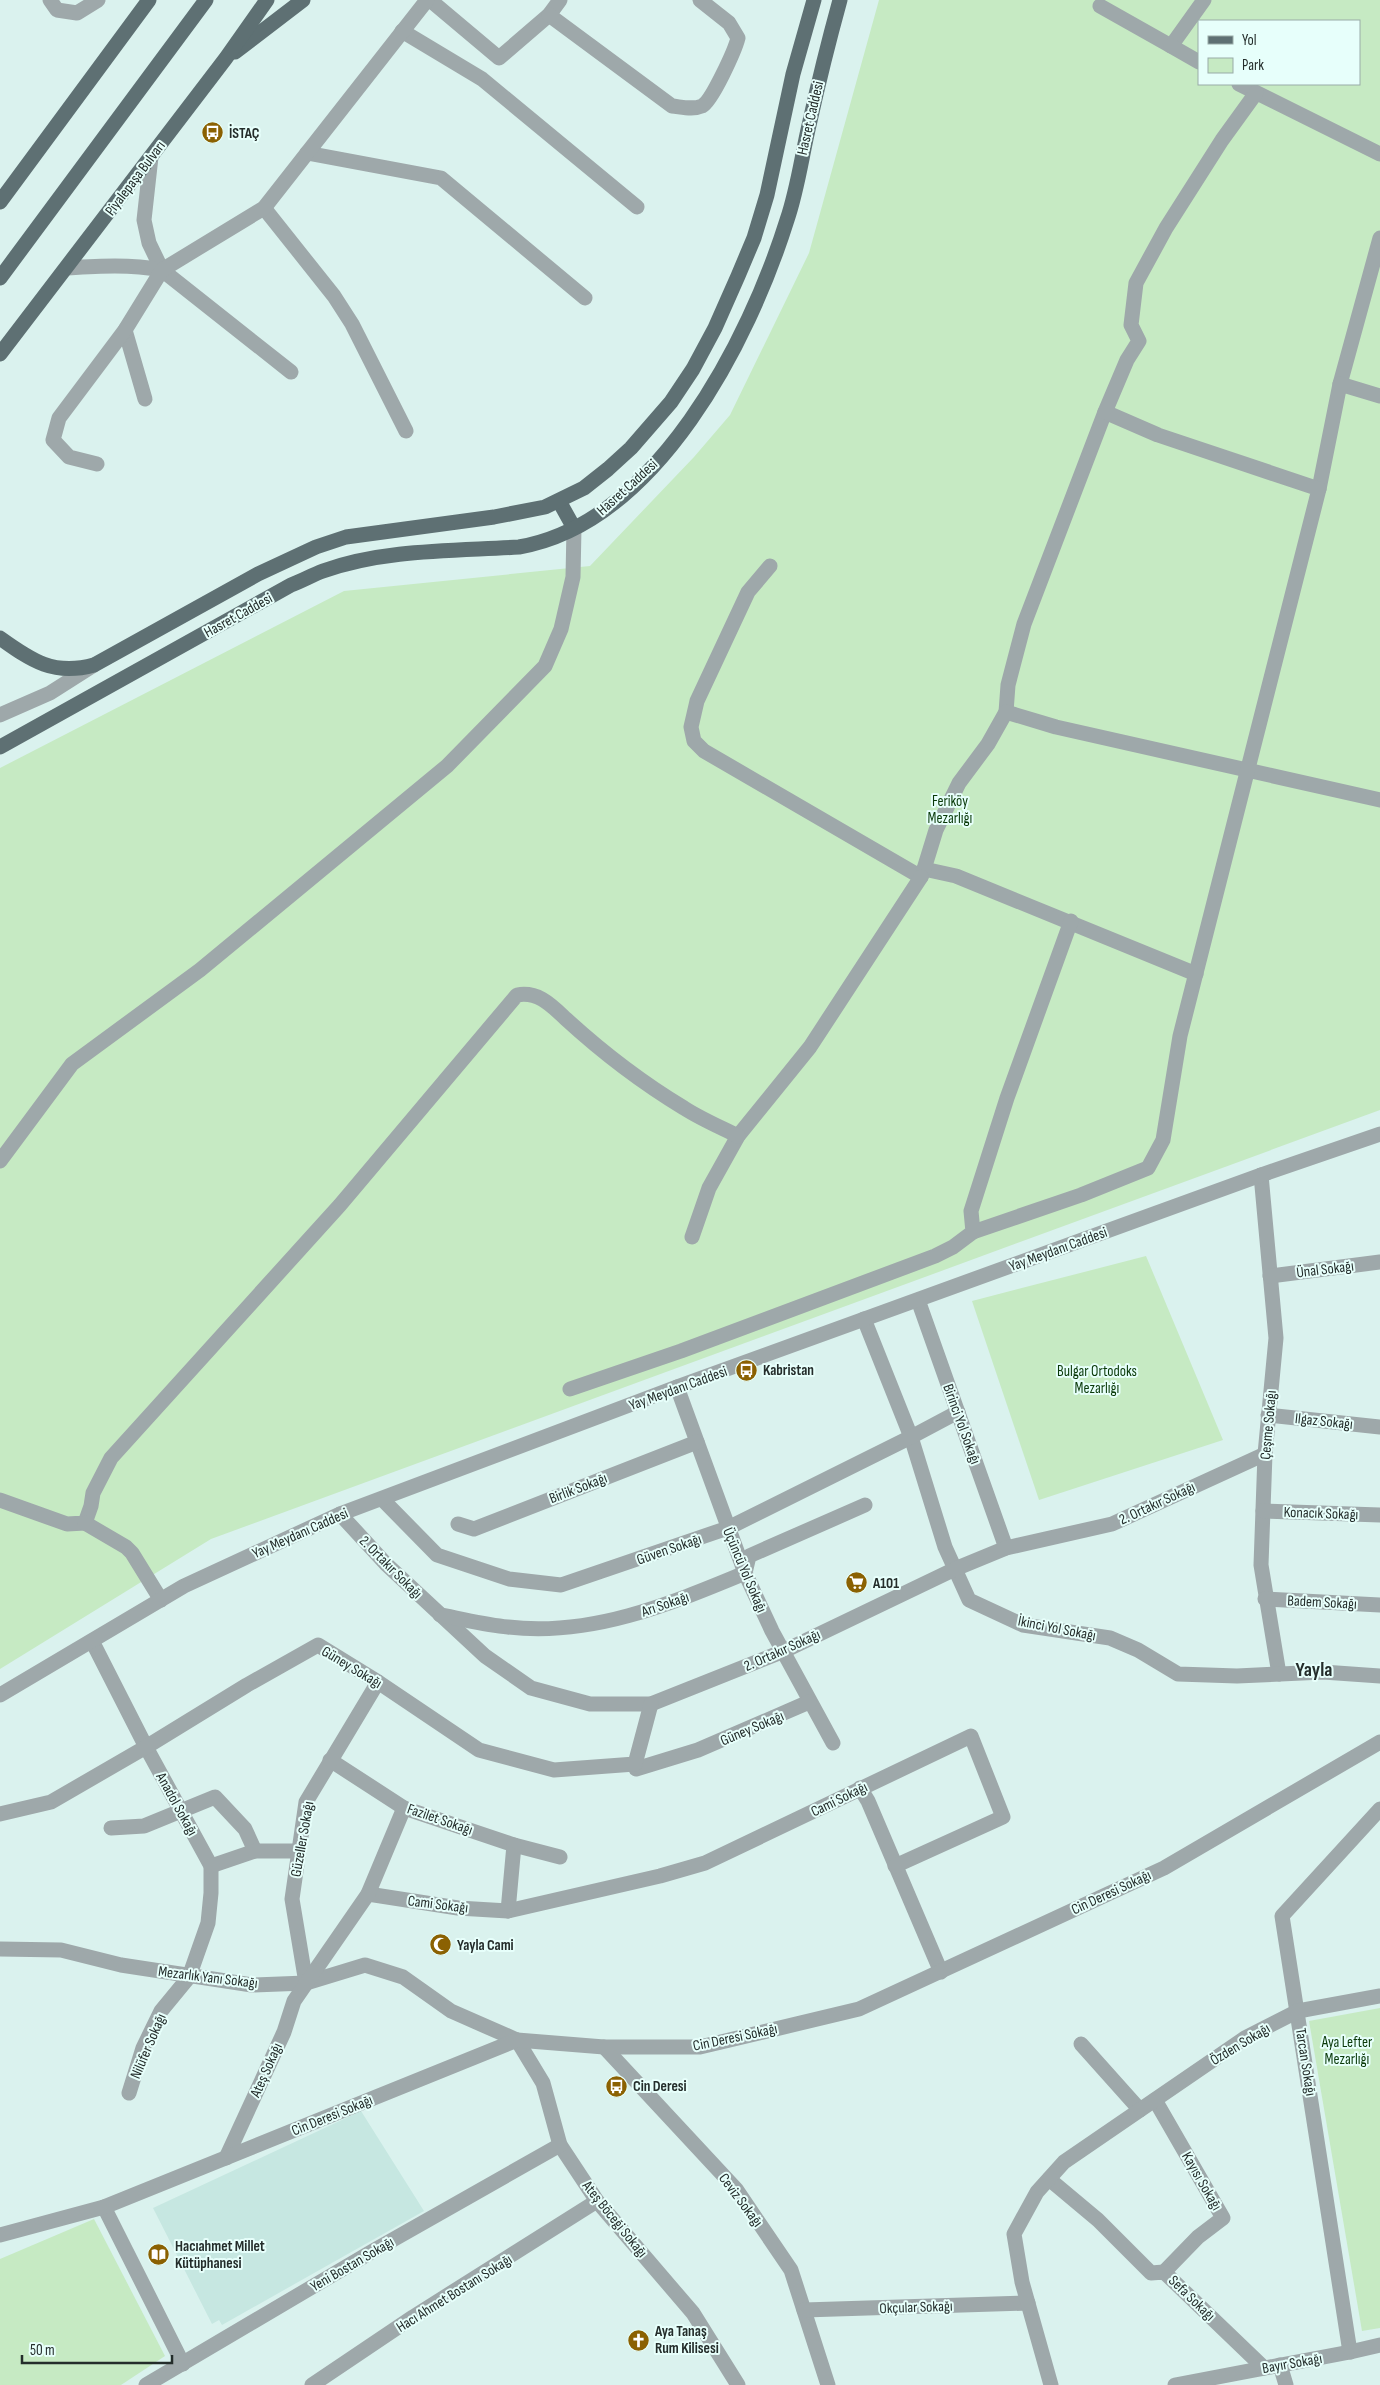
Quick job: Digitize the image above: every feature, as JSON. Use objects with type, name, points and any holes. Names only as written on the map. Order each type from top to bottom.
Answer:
[{"type":"main road","points":[[0,202],[149,0]]},
{"type":"main road","points":[[0,278],[206,0]]},
{"type":"main road","name":"Piyalepaşa Bulvarı","points":[[0,354],[226,58],[267,0]]},
{"type":"main road","points":[[226,58],[303,0]]},
{"type":"main road","name":"Hasret Caddesi","points":[[0,638],[27,658],[52,668],[79,670],[94,665],[258,574],[316,547],[346,537],[528,511],[559,501],[584,488],[608,469],[650,427],[688,376],[715,328],[760,221],[793,74],[814,0]]},
{"type":"main road","name":"Hasret Caddesi","points":[[0,747],[291,585],[323,571],[359,562],[397,556],[526,546],[540,543],[599,515],[617,500],[663,454],[696,413],[723,369],[744,328],[777,252],[788,218],[823,61],[840,0]]},
{"type":"main road","points":[[559,501],[574,528]]},
{"type":"street","points":[[50,0],[57,10],[76,13],[98,0]]},
{"type":"street","points":[[97,464],[69,457],[53,440],[59,418],[125,330],[162,270],[264,208],[428,0],[499,58]]},
{"type":"street","points":[[482,80],[499,58],[549,15],[560,0]]},
{"type":"street","points":[[549,15],[672,106],[694,109],[705,104],[733,54],[738,38],[729,22],[700,0]]},
{"type":"street","points":[[1171,46],[1204,0]]},
{"type":"street","points":[[1100,6],[1198,61]]},
{"type":"street","points":[[402,32],[482,80],[637,207]]},
{"type":"street","points":[[1241,85],[1380,154]]},
{"type":"street","points":[[692,1237],[709,1188],[738,1136],[810,1047],[922,873],[936,830],[959,783],[988,744],[1006,712],[1008,685],[1024,624],[1105,412],[1128,360],[1139,341],[1131,325],[1136,283],[1166,228],[1222,140],[1256,93]]},
{"type":"street","points":[[307,153],[441,178],[584,298]]},
{"type":"street","points":[[151,157],[144,220],[149,243],[162,270],[291,372]]},
{"type":"street","points":[[264,208],[334,296],[352,324],[406,431]]},
{"type":"street","points":[[570,1389],[680,1351],[935,1256],[953,1247],[973,1232],[1081,1195],[1148,1168],[1163,1140],[1180,1036],[1319,489],[1340,384],[1380,238]]},
{"type":"street","points":[[67,268],[108,265],[141,266],[162,270]]},
{"type":"street","points":[[125,330],[145,399]]},
{"type":"street","points":[[1340,384],[1380,396]]},
{"type":"street","points":[[1105,412],[1158,435],[1319,489]]},
{"type":"street","points":[[0,1161],[72,1064],[200,970],[447,766],[545,666],[561,629],[573,577],[574,528]]},
{"type":"street","points":[[770,566],[748,592],[697,701],[691,727],[694,741],[704,751],[922,873],[956,876],[1071,921],[1196,974]]},
{"type":"street","points":[[0,715],[50,693],[94,665]]},
{"type":"street","points":[[1006,712],[1056,728],[1380,800]]},
{"type":"street","points":[[973,1232],[971,1211],[1004,1107],[1071,921]]},
{"type":"street","points":[[85,1523],[92,1506],[92,1493],[111,1458],[340,1205],[517,996],[535,994],[550,1004],[596,1047],[644,1082],[685,1109],[738,1136]]},
{"type":"street","name":"Yay Meydanı Caddesi","points":[[0,1695],[184,1586],[340,1514],[677,1387],[1261,1175],[1380,1134]]},
{"type":"street","name":"Çeşme Sokağı","points":[[1261,1175],[1276,1338],[1265,1454],[1261,1565],[1279,1674]]},
{"type":"street","name":"Ünal Sokağı","points":[[1270,1276],[1380,1262]]},
{"type":"street","name":"Birinci Yol Sokağı","points":[[918,1300],[1006,1548]]},
{"type":"street","name":"İkinci Yol Sokağı","points":[[864,1319],[911,1437],[945,1547],[969,1600],[1023,1625],[1110,1638],[1138,1650],[1178,1674],[1237,1676],[1323,1672],[1380,1676]]},
{"type":"street","name":"Üçüncü Yol Sokağı","points":[[677,1387],[745,1573],[809,1702],[833,1743]]},
{"type":"street","name":"Güven Sokağı","points":[[382,1499],[437,1555],[509,1579],[562,1585],[728,1528],[958,1412]]},
{"type":"street","name":"Ilgaz Sokağı","points":[[1268,1415],[1380,1427]]},
{"type":"street","name":"Birlik Sokağı","points":[[458,1524],[474,1529],[697,1442]]},
{"type":"street","name":"2. Ortakır Sokağı","points":[[340,1514],[386,1564],[485,1656],[531,1688],[590,1704],[650,1704],[784,1651],[955,1569],[1006,1548],[1112,1524],[1265,1454]]},
{"type":"street","points":[[0,1500],[67,1524],[85,1523],[126,1547],[132,1553],[161,1600]]},
{"type":"street","points":[[745,1573],[750,1556],[865,1505]]},
{"type":"street","name":"Konacık Sokağı","points":[[1263,1511],[1380,1515]]},
{"type":"street","name":"Arı Sokağı","points":[[440,1615],[508,1628],[578,1627],[629,1616],[680,1600],[745,1573]]},
{"type":"street","name":"Badem Sokağı","points":[[1265,1598],[1380,1605]]},
{"type":"street","name":"Anadol Sokağı","points":[[92,1640],[146,1747],[211,1866],[212,1893],[208,1923],[188,1977]]},
{"type":"street","name":"Güney Sokağı","points":[[0,1814],[51,1802],[247,1685],[318,1645],[378,1682],[479,1750],[554,1770],[635,1764],[650,1704]]},
{"type":"street","name":"Güzeller Sokağı","points":[[306,1983],[292,1899],[306,1802],[378,1682]]},
{"type":"street","name":"Güney Sokağı","points":[[636,1769],[698,1750],[809,1702]]},
{"type":"street","name":"Cami Sokağı","points":[[368,1894],[458,1908],[508,1910],[660,1876],[705,1863],[971,1736],[1003,1817],[895,1866]]},
{"type":"street","name":"Cin Deresi Sokağı","points":[[0,2235],[104,2208],[517,2040],[604,2047],[700,2047],[859,2009],[1164,1868],[1380,1742]]},
{"type":"street","name":"Fazilet Sokağı","points":[[330,1760],[404,1808],[514,1845],[560,1857]]},
{"type":"street","points":[[860,1788],[941,1972]]},
{"type":"street","points":[[110,1828],[144,1826],[215,1798],[245,1829],[256,1851]]},
{"type":"street","points":[[306,1983],[368,1894],[404,1808]]},
{"type":"street","name":"Tarcan Sokağı","points":[[1350,2352],[1282,1916],[1380,1809]]},
{"type":"street","points":[[508,1910],[514,1845]]},
{"type":"street","points":[[211,1866],[256,1851],[299,1851]]},
{"type":"street","name":"Mezarlık Yanı Sokağı","points":[[0,1949],[61,1950],[121,1965],[188,1977],[252,1985],[306,1983],[365,1965],[403,1977],[451,2011],[517,2040]]},
{"type":"street","name":"Nilüfer Sokağı","points":[[129,2093],[144,2048],[161,2011],[188,1977]]},
{"type":"street","name":"Ateş Sokağı","points":[[226,2158],[284,2032],[294,2000],[306,1983]]},
{"type":"street","name":"Özden Sokağı","points":[[1051,2385],[1022,2282],[1014,2234],[1037,2192],[1064,2162],[1245,2038],[1298,2011],[1380,1996]]},
{"type":"street","name":"Ateş Böceği Sokağı","points":[[517,2040],[543,2083],[560,2145],[597,2201],[693,2313],[738,2385]]},
{"type":"street","points":[[1081,2044],[1140,2110]]},
{"type":"street","name":"Ceviz Sokağı","points":[[604,2047],[736,2189],[791,2270],[828,2385]]},
{"type":"street","name":"Kayısı Sokağı","points":[[1155,2100],[1223,2218],[1198,2237],[1164,2272]]},
{"type":"street","name":"Yeni Bostan Sokağı","points":[[146,2385],[373,2251],[560,2145]]},
{"type":"street","name":"Sefa Sokağı","points":[[1049,2179],[1098,2220],[1151,2273],[1164,2272],[1264,2368]]},
{"type":"street","name":"Hacı Ahmet Bostanı Sokağı","points":[[312,2385],[413,2318],[597,2201]]},
{"type":"street","points":[[104,2208],[183,2364]]},
{"type":"street","name":"Okçular Sokağı","points":[[804,2310],[1028,2303]]},
{"type":"street","name":"Bayır Sokağı","points":[[1175,2385],[1380,2345]]},
{"type":"street","points":[[1280,2365],[1286,2385]]},
{"type":"shaded area","points":[[361,2111],[424,2211],[222,2325],[219,2320],[212,2324],[153,2208]]},
{"type":"green space","name":"Feriköy Mezarlığı","points":[[879,0],[1380,0],[1380,1110],[211,1539],[0,1669],[0,768],[344,591],[590,566],[694,457],[730,415],[809,253]]},
{"type":"green space","name":"Bulgar Ortodoks Mezarlığı","points":[[1146,1256],[1223,1440],[1039,1500],[972,1301]]},
{"type":"green space","name":"Aya Lefter Mezarlığı","points":[[1380,2008],[1380,2328],[1362,2331],[1309,2021]]},
{"type":"green space","points":[[94,2219],[165,2356],[121,2385],[0,2385],[0,2259]]},
{"type":"place","name":"İSTAÇ","points":[[213,133]]},
{"type":"place","name":"Kabristan","points":[[747,1370]]},
{"type":"place","name":"A101","points":[[857,1583]]},
{"type":"place","name":"Yayla Cami","points":[[441,1945]]},
{"type":"place","name":"Cin Deresi","points":[[617,2086]]},
{"type":"place","name":"Hacıahmet Millet Kütüphanesi","points":[[159,2255]]},
{"type":"place","name":"Aya Tanaş Rum Kilisesi","points":[[639,2340]]},
{"type":"district","name":"Yayla","points":[[1314,1669]]}]
